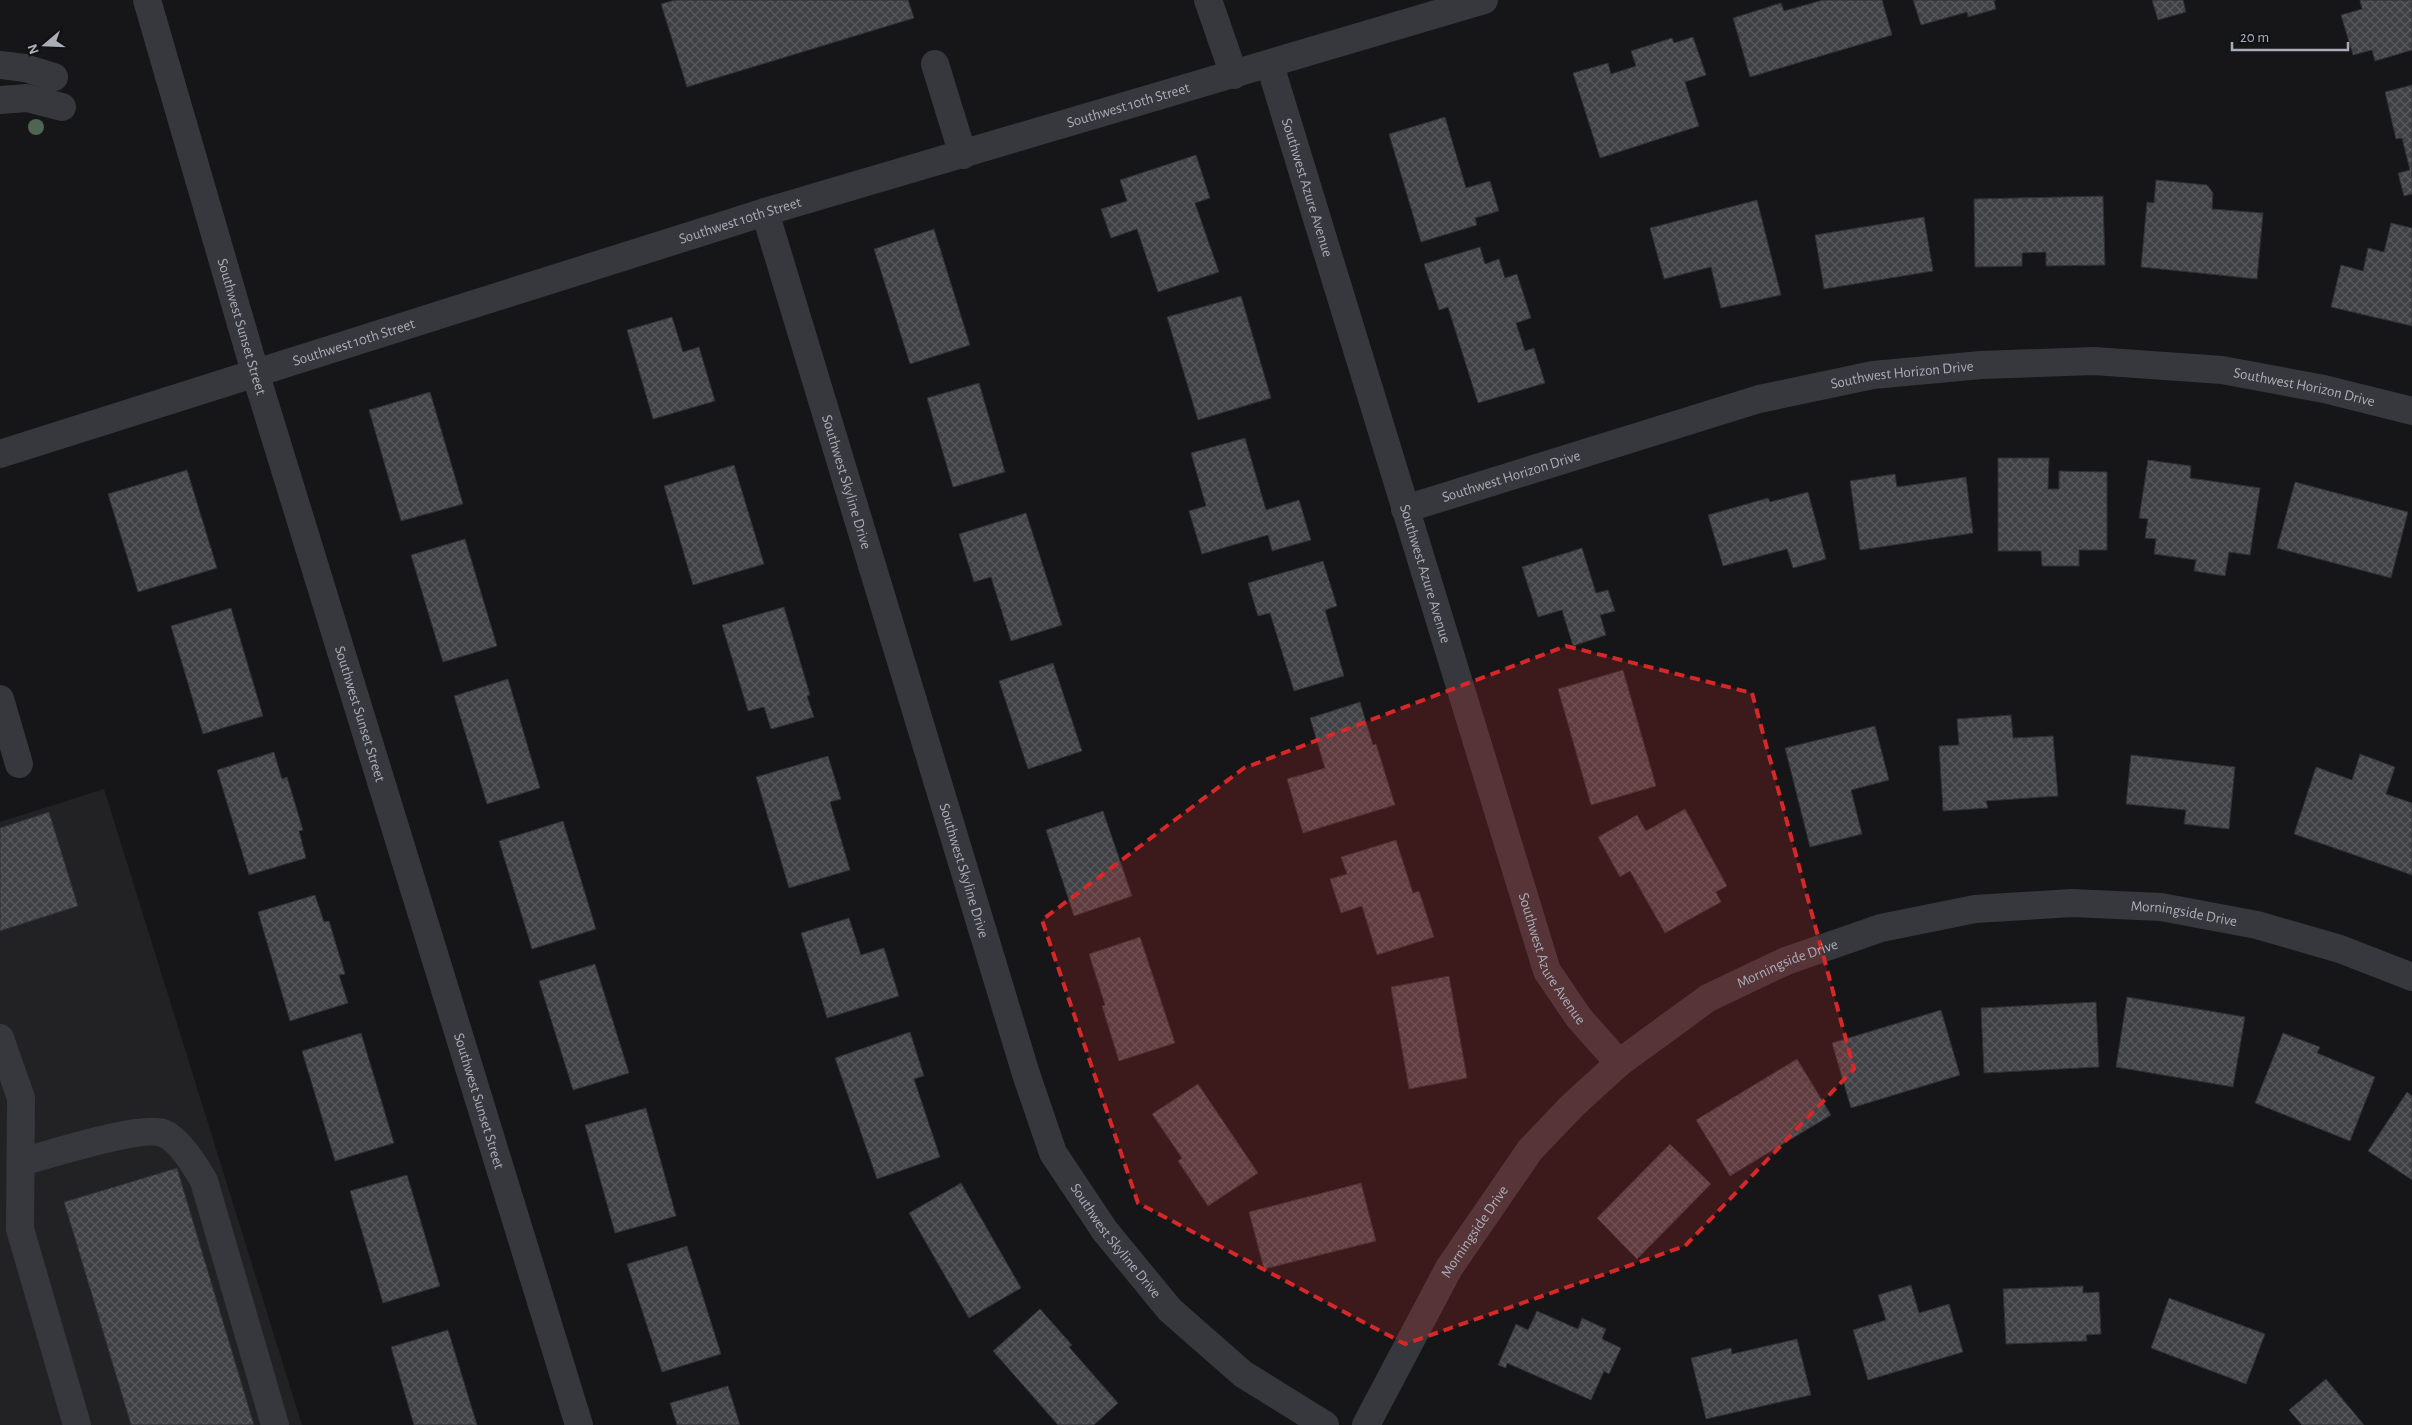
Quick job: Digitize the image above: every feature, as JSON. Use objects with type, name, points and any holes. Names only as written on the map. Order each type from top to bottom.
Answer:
[{"type":"street","name":"Southwest Sunset Street","points":[[147,0],[255,372],[579,1425]]},
{"type":"street","points":[[1208,0],[1234,76]]},
{"type":"street","name":"Southwest 10th Street","points":[[0,454],[765,212],[1234,76],[1484,0]]},
{"type":"street","points":[[0,64],[25,68],[54,77]]},
{"type":"street","points":[[935,64],[963,155]]},
{"type":"street","name":"Southwest Azure Avenue","points":[[1270,65],[1547,971],[1579,1018],[1619,1063]]},
{"type":"street","points":[[0,100],[27,98],[62,107]]},
{"type":"street","name":"Southwest Skyline Drive","points":[[765,212],[1026,1074],[1053,1154],[1105,1231],[1170,1310],[1243,1374],[1325,1425]]},
{"type":"street","name":"Southwest Horizon Drive","points":[[1405,509],[1759,399],[1873,375],[1981,365],[2094,361],[2222,370],[2324,389],[2412,411]]},
{"type":"street","points":[[0,699],[19,764]]},
{"type":"street","name":"Morningside Drive","points":[[1366,1425],[1449,1268],[1530,1150],[1572,1106],[1619,1063],[1708,998],[1786,961],[1881,928],[1975,909],[2072,903],[2161,907],[2257,924],[2340,949],[2412,977]]},
{"type":"street","points":[[0,1038],[21,1098],[20,1229],[77,1425]]},
{"type":"street","points":[[21,1162],[132,1133],[163,1133],[189,1155],[204,1181],[275,1425]]},
{"type":"highlighted area","points":[[1566,646],[1752,693],[1854,1069],[1685,1246],[1405,1344],[1138,1203],[1042,920],[1244,768]]},
{"type":"shaded area","points":[[104,789],[302,1425],[0,1425],[0,822]]},
{"type":"building","points":[[675,0],[908,0],[914,18],[687,87],[661,4]]},
{"type":"building","points":[[1823,0],[1882,0],[1892,35],[1750,77],[1733,18],[1781,3],[1784,11]]},
{"type":"building","points":[[1913,0],[1996,0],[1994,1],[1996,9],[1968,17],[1967,12],[1921,25]]},
{"type":"building","points":[[2152,0],[2183,0],[2186,12],[2158,20]]},
{"type":"building","points":[[2360,0],[2412,0],[2412,50],[2375,61],[2372,50],[2353,55],[2341,15],[2362,9]]},
{"type":"building","points":[[1693,37],[1706,75],[1685,82],[1699,126],[1600,158],[1573,73],[1608,63],[1611,74],[1636,66],[1631,51],[1672,38],[1674,43]]},
{"type":"building","points":[[2412,85],[2412,194],[2404,196],[2398,173],[2410,170],[2402,138],[2396,139],[2385,92]]},
{"type":"building","points":[[1445,117],[1466,188],[1490,181],[1499,211],[1475,218],[1477,225],[1421,242],[1389,134]]},
{"type":"building","points":[[1196,155],[1210,198],[1195,203],[1219,272],[1158,292],[1137,229],[1111,238],[1101,209],[1127,201],[1120,180]]},
{"type":"building","points":[[2156,180],[2207,185],[2213,193],[2212,209],[2263,213],[2257,279],[2141,267],[2147,202],[2154,203]]},
{"type":"building","points":[[2103,196],[2105,265],[2046,266],[2046,252],[2022,253],[2022,266],[1975,267],[1974,199]]},
{"type":"building","points":[[1757,200],[1781,295],[1721,308],[1711,267],[1664,279],[1650,228]]},
{"type":"building","points":[[1924,217],[1933,271],[1824,289],[1815,235]]},
{"type":"building","points":[[2391,223],[2412,228],[2412,326],[2331,307],[2341,265],[2363,271],[2368,248],[2384,252]]},
{"type":"building","points":[[934,229],[970,345],[910,364],[874,249]]},
{"type":"building","points":[[1480,247],[1485,264],[1499,259],[1505,278],[1517,274],[1531,318],[1516,323],[1525,351],[1534,348],[1545,383],[1478,403],[1448,307],[1439,310],[1424,264]]},
{"type":"building","points":[[1241,296],[1271,398],[1198,420],[1167,317]]},
{"type":"building","points":[[672,317],[683,352],[699,347],[715,401],[653,419],[627,330]]},
{"type":"building","points":[[979,383],[1005,472],[953,487],[927,398]]},
{"type":"building","points":[[430,392],[463,504],[401,521],[369,410]]},
{"type":"building","points":[[1245,438],[1266,510],[1299,500],[1311,540],[1272,551],[1268,535],[1202,554],[1189,511],[1206,506],[1191,453]]},
{"type":"building","points":[[1998,458],[2049,458],[2048,489],[2059,489],[2059,471],[2107,472],[2107,550],[2079,550],[2079,566],[2042,566],[2041,551],[1998,551]]},
{"type":"building","points":[[2148,460],[2191,466],[2190,478],[2260,488],[2250,555],[2229,552],[2225,576],[2194,571],[2196,560],[2154,554],[2156,539],[2145,538],[2148,519],[2139,518]]},
{"type":"building","points":[[734,465],[764,564],[693,585],[664,486]]},
{"type":"building","points":[[187,470],[217,568],[138,592],[108,494]]},
{"type":"building","points":[[1895,474],[1897,487],[1966,477],[1973,533],[1860,550],[1850,481]]},
{"type":"building","points":[[2295,482],[2408,512],[2391,578],[2277,548]]},
{"type":"building","points":[[1808,492],[1826,559],[1793,568],[1787,549],[1723,566],[1708,515],[1768,498],[1770,502]]},
{"type":"building","points":[[1026,513],[1062,625],[1011,641],[991,577],[974,582],[959,534]]},
{"type":"building","points":[[465,539],[497,646],[443,662],[411,555]]},
{"type":"building","points":[[1582,548],[1596,593],[1608,590],[1615,611],[1600,615],[1606,635],[1573,646],[1562,610],[1538,617],[1522,567]]},
{"type":"building","points":[[1323,561],[1337,606],[1325,610],[1344,676],[1294,691],[1270,613],[1258,616],[1248,583]]},
{"type":"building","points":[[784,607],[810,695],[807,696],[814,717],[771,729],[764,707],[748,711],[722,625]]},
{"type":"building","points":[[231,608],[263,716],[203,734],[171,626]]},
{"type":"building","points":[[1053,663],[1082,751],[1028,769],[999,681]]},
{"type":"building","points":[[1623,670],[1656,786],[1591,805],[1558,689]]},
{"type":"building","points":[[508,679],[540,788],[487,804],[454,696]]},
{"type":"building","points":[[1360,702],[1373,745],[1376,744],[1395,805],[1303,833],[1287,779],[1325,768],[1310,718]]},
{"type":"building","points":[[2011,715],[2013,738],[2053,736],[2058,796],[1986,801],[1988,808],[1943,811],[1939,746],[1959,745],[1957,719]]},
{"type":"building","points":[[1875,726],[1889,780],[1851,790],[1862,834],[1810,847],[1785,748]]},
{"type":"building","points":[[274,752],[282,779],[287,777],[303,830],[299,831],[306,858],[249,875],[217,770]]},
{"type":"building","points":[[2360,754],[2395,767],[2386,794],[2412,803],[2412,875],[2294,834],[2316,767],[2352,780]]},
{"type":"building","points":[[2131,755],[2235,767],[2229,829],[2184,824],[2186,810],[2126,804]]},
{"type":"building","points":[[828,756],[841,799],[830,802],[850,870],[789,888],[756,777]]},
{"type":"building","points":[[1685,809],[1727,886],[1716,892],[1721,902],[1665,933],[1630,871],[1620,877],[1598,837],[1637,815],[1646,831]]},
{"type":"building","points":[[1103,811],[1132,896],[1074,916],[1046,830]]},
{"type":"building","points":[[49,812],[78,906],[0,931],[0,828]]},
{"type":"building","points":[[563,821],[596,929],[532,949],[499,841]]},
{"type":"building","points":[[1396,840],[1413,893],[1419,891],[1434,937],[1377,955],[1362,906],[1341,913],[1330,879],[1347,874],[1341,857]]},
{"type":"building","points":[[315,895],[324,922],[329,921],[345,974],[339,975],[348,1003],[290,1021],[258,912]]},
{"type":"building","points":[[849,918],[861,955],[884,948],[899,996],[827,1018],[801,933]]},
{"type":"building","points":[[1140,937],[1175,1043],[1119,1061],[1102,1006],[1105,1005],[1089,954]]},
{"type":"building","points":[[595,964],[629,1073],[573,1090],[539,981]]},
{"type":"building","points":[[1449,976],[1467,1078],[1409,1089],[1391,987]]},
{"type":"building","points":[[2127,997],[2245,1017],[2233,1087],[2116,1067]]},
{"type":"building","points":[[2096,1002],[2099,1067],[1984,1073],[1981,1008]]},
{"type":"building","points":[[1941,1010],[1960,1075],[1851,1108],[1832,1043]]},
{"type":"building","points":[[910,1032],[924,1076],[914,1079],[940,1157],[877,1179],[835,1058]]},
{"type":"building","points":[[361,1033],[394,1143],[335,1161],[302,1051]]},
{"type":"building","points":[[2283,1033],[2320,1047],[2317,1053],[2375,1077],[2350,1141],[2255,1103]]},
{"type":"building","points":[[1797,1059],[1831,1115],[1730,1176],[1696,1120]]},
{"type":"building","points":[[1198,1084],[1258,1173],[1208,1206],[1178,1161],[1182,1158],[1152,1114]]},
{"type":"building","points":[[2407,1092],[2412,1096],[2412,1180],[2368,1151]]},
{"type":"building","points":[[646,1108],[676,1216],[615,1233],[585,1125]]},
{"type":"building","points":[[1670,1144],[1711,1184],[1637,1259],[1597,1218]]},
{"type":"building","points":[[177,1168],[254,1425],[131,1425],[64,1202]]},
{"type":"building","points":[[407,1175],[440,1286],[383,1303],[350,1191]]},
{"type":"building","points":[[961,1183],[1021,1288],[969,1318],[909,1213]]},
{"type":"building","points":[[1361,1183],[1376,1241],[1264,1269],[1249,1212]]},
{"type":"building","points":[[687,1246],[721,1354],[662,1372],[627,1264]]},
{"type":"building","points":[[1911,1285],[1919,1313],[1949,1304],[1963,1352],[1868,1380],[1853,1330],[1886,1320],[1878,1295]]},
{"type":"building","points":[[2083,1286],[2083,1293],[2099,1292],[2101,1334],[2086,1335],[2087,1341],[2006,1344],[2003,1289]]},
{"type":"building","points":[[2169,1298],[2265,1334],[2246,1384],[2151,1348]]},
{"type":"building","points":[[1040,1309],[1072,1345],[1069,1347],[1118,1403],[1094,1425],[1058,1425],[993,1351]]},
{"type":"building","points":[[1537,1311],[1578,1329],[1582,1318],[1606,1329],[1602,1339],[1621,1348],[1609,1374],[1604,1371],[1591,1400],[1507,1363],[1506,1368],[1498,1365],[1516,1324],[1528,1330]]},
{"type":"building","points":[[448,1330],[477,1425],[414,1425],[391,1347]]},
{"type":"building","points":[[1797,1339],[1811,1395],[1706,1419],[1691,1358],[1731,1348],[1732,1354]]},
{"type":"building","points":[[2326,1379],[2364,1425],[2302,1425],[2289,1410]]},
{"type":"building","points":[[728,1386],[740,1425],[677,1425],[670,1403]]}]
